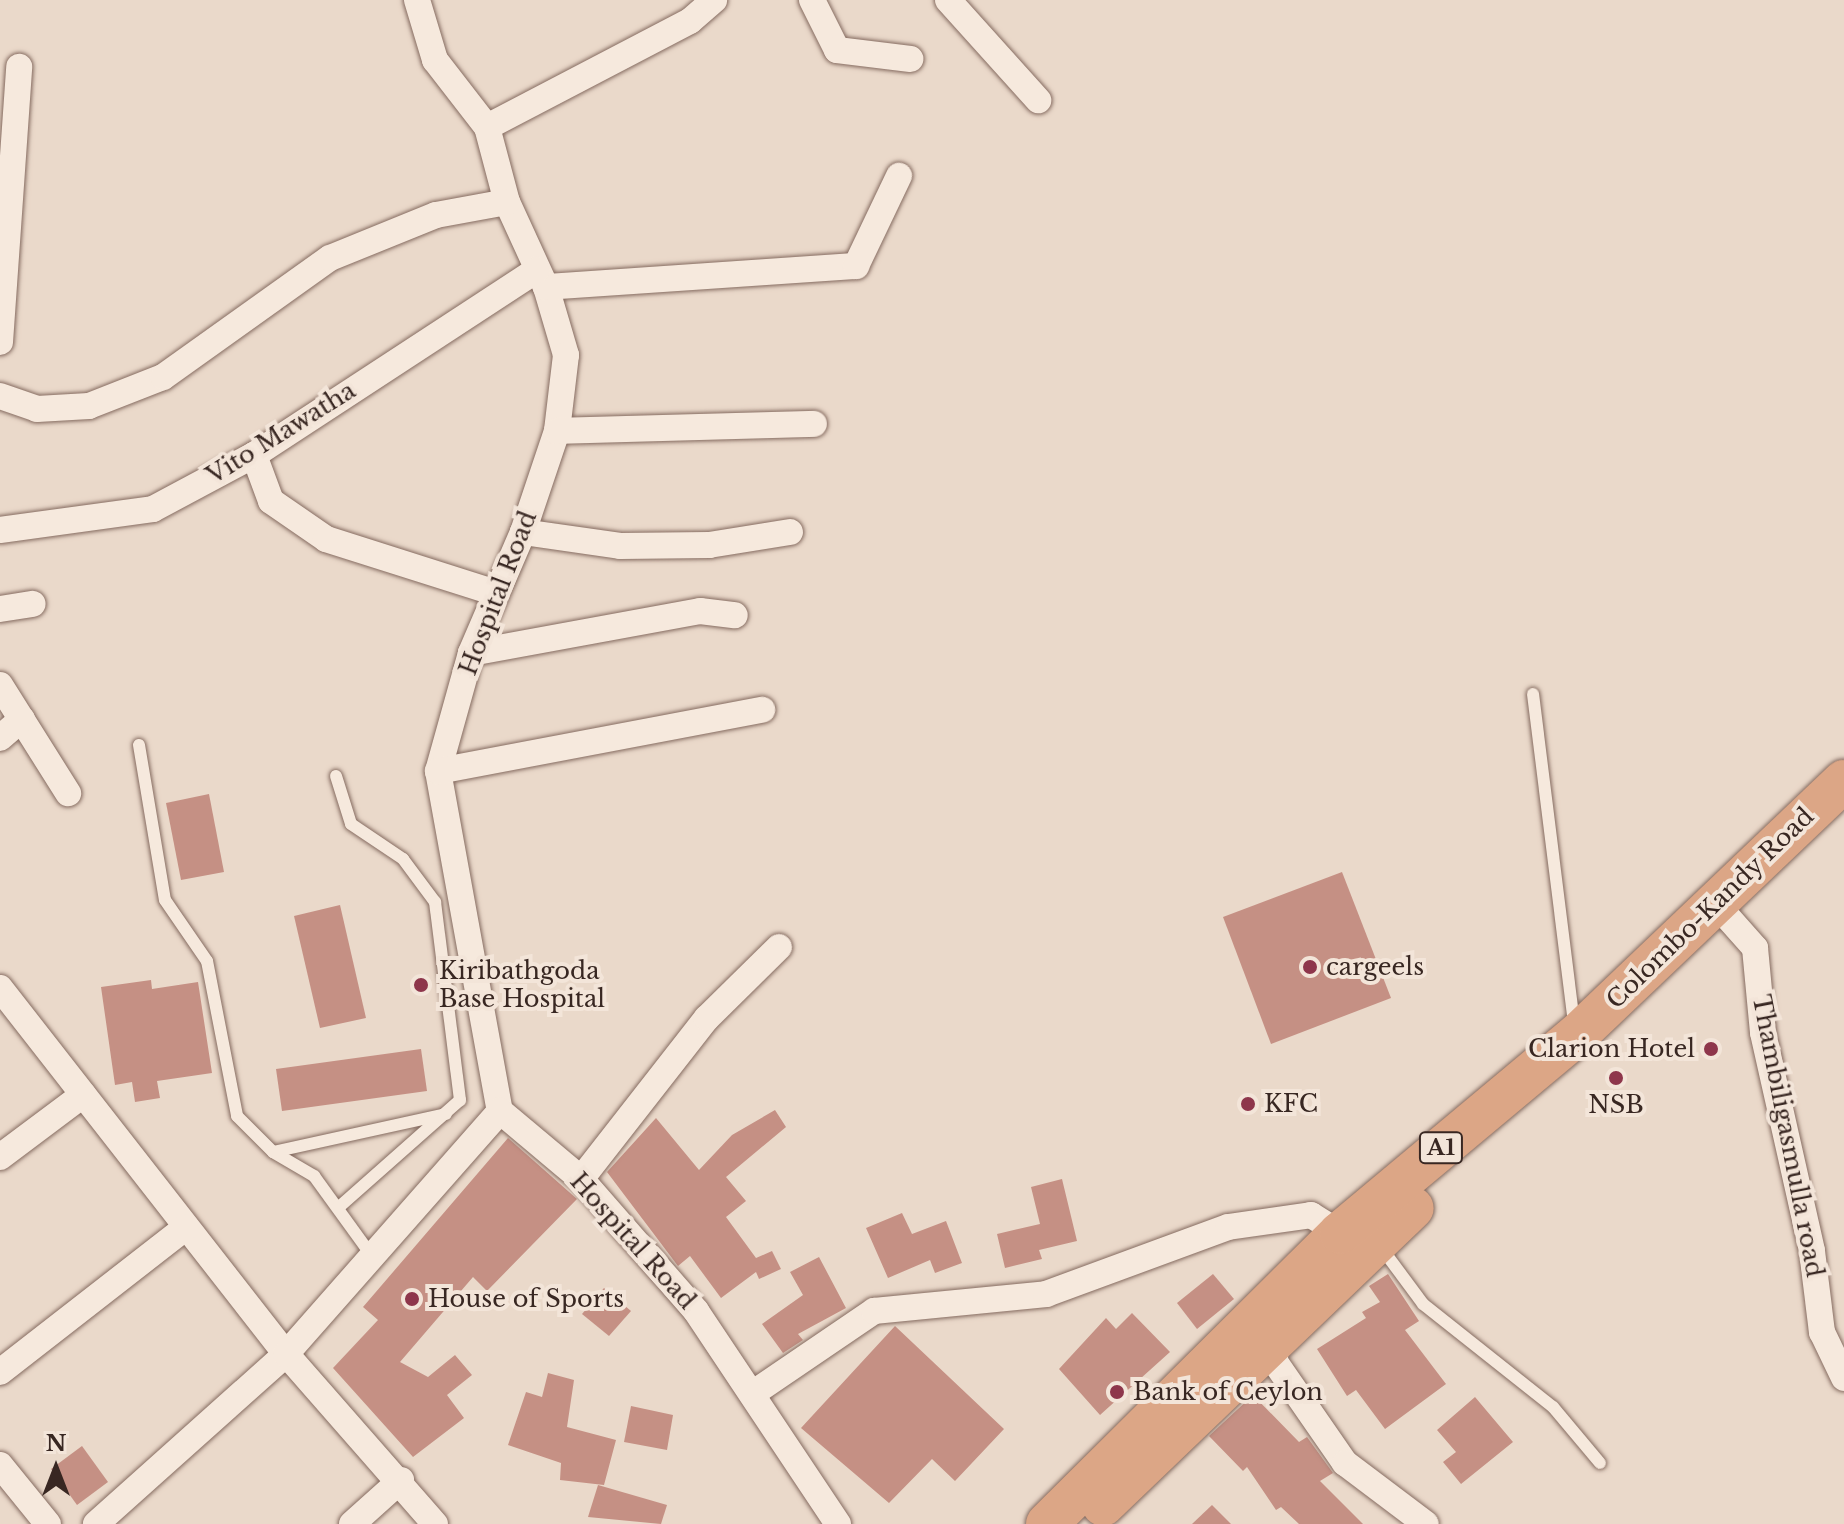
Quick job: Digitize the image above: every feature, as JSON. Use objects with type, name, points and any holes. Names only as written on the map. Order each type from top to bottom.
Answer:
[{"type":"highway","name":"Colombo-Kandy Road","points":[[1358,1236],[1582,1065],[1726,914],[1844,781]]},
{"type":"highway","name":"Colombo-Kandy Road","points":[[1047,1524],[1576,1036],[1844,819]]},
{"type":"highway","name":"Colombo-Kandy Road","points":[[1083,1524],[1269,1321]]},
{"type":"street","name":"Hospital Road","points":[[417,0],[435,60],[487,127],[507,202],[541,278],[566,355],[557,431],[523,532],[471,653],[438,771],[500,1111],[581,1179],[696,1311],[838,1524]]},
{"type":"street","points":[[487,127],[690,21],[714,0]]},
{"type":"street","points":[[812,0],[837,50],[910,59]]},
{"type":"street","points":[[948,0],[1038,100]]},
{"type":"street","points":[[0,342],[19,67]]},
{"type":"street","points":[[541,278],[856,266],[899,176]]},
{"type":"street","points":[[0,396],[37,409],[89,406],[163,377],[330,258],[436,215],[507,202]]},
{"type":"street","name":"Vito Mawatha","points":[[0,530],[153,509],[254,455],[541,278]]},
{"type":"street","points":[[557,431],[814,424]]},
{"type":"street","points":[[254,455],[271,501],[326,539],[496,593]]},
{"type":"street","points":[[523,532],[620,546],[709,545],[790,532]]},
{"type":"street","points":[[0,609],[33,604]]},
{"type":"street","points":[[471,653],[700,611],[735,615]]},
{"type":"street","points":[[0,685],[68,793]]},
{"type":"street","points":[[438,771],[762,710]]},
{"type":"street","points":[[0,738],[22,719]]},
{"type":"street","name":"Thambiligasmulla road","points":[[1726,914],[1757,959],[1763,1033],[1812,1251],[1822,1332],[1844,1378]]},
{"type":"street","points":[[581,1179],[707,1018],[779,947]]},
{"type":"street","points":[[0,988],[286,1354],[401,1480],[435,1524]]},
{"type":"street","points":[[0,1157],[83,1095]]},
{"type":"street","points":[[96,1524],[286,1354],[500,1111]]},
{"type":"street","points":[[752,1394],[874,1311],[1046,1294],[1228,1227],[1311,1215],[1358,1236]]},
{"type":"street","points":[[0,1372],[186,1227]]},
{"type":"street","points":[[1269,1321],[1275,1362],[1345,1463],[1426,1524]]},
{"type":"street","points":[[0,1465],[48,1524]]},
{"type":"street","points":[[352,1524],[401,1480]]},
{"type":"lane","points":[[1533,694],[1576,1036]]},
{"type":"lane","points":[[139,745],[165,900],[207,961],[237,1116],[273,1152],[314,1176],[372,1256]]},
{"type":"lane","points":[[336,776],[351,824],[403,859],[435,902],[460,1086],[460,1100],[449,1113],[338,1208]]},
{"type":"lane","points":[[273,1152],[449,1113]]},
{"type":"lane","points":[[1358,1236],[1423,1304],[1553,1407],[1600,1463]]},
{"type":"building","points":[[209,794],[224,872],[181,880],[166,803]]},
{"type":"building","name":"cargeels","points":[[1342,872],[1391,998],[1271,1044],[1223,917]]},
{"type":"building","points":[[340,905],[366,1018],[320,1028],[294,916]]},
{"type":"building","points":[[151,980],[152,989],[198,982],[212,1073],[157,1081],[160,1098],[135,1102],[132,1082],[115,1085],[101,987]]},
{"type":"building","points":[[421,1049],[427,1091],[282,1111],[276,1069]]},
{"type":"building","points":[[775,1110],[786,1127],[726,1177],[746,1201],[726,1217],[756,1258],[772,1251],[781,1269],[759,1279],[756,1272],[721,1298],[690,1256],[678,1266],[607,1172],[656,1118],[699,1170],[732,1135]]},
{"type":"building","points":[[508,1138],[577,1199],[487,1291],[473,1277],[400,1362],[428,1377],[455,1355],[472,1375],[447,1395],[464,1418],[413,1457],[333,1368],[378,1320],[363,1307]]},
{"type":"building","points":[[1062,1179],[1077,1241],[1039,1250],[1042,1259],[1005,1268],[997,1234],[1040,1224],[1031,1187]]},
{"type":"building","points":[[902,1213],[912,1234],[946,1221],[962,1263],[935,1273],[930,1260],[888,1278],[866,1228]]},
{"type":"building","points":[[819,1257],[846,1308],[798,1334],[803,1340],[783,1353],[762,1324],[803,1295],[790,1272]]},
{"type":"building","points":[[1213,1274],[1234,1299],[1197,1329],[1177,1303]]},
{"type":"building","points":[[1388,1274],[1419,1321],[1405,1330],[1446,1384],[1385,1429],[1356,1390],[1347,1396],[1317,1349],[1366,1318],[1362,1312],[1380,1302],[1369,1286]]},
{"type":"building","points":[[604,1288],[631,1311],[609,1336],[582,1314]]},
{"type":"building","points":[[1132,1313],[1170,1352],[1100,1415],[1059,1369],[1106,1318],[1116,1329]]},
{"type":"building","points":[[895,1326],[1004,1429],[955,1481],[932,1459],[889,1503],[801,1428]]},
{"type":"building","points":[[548,1373],[574,1380],[567,1427],[616,1440],[604,1485],[560,1480],[561,1463],[508,1445],[526,1392],[542,1397]]},
{"type":"building","points":[[1253,1395],[1299,1442],[1307,1437],[1333,1473],[1320,1481],[1363,1524],[1299,1524],[1281,1507],[1276,1510],[1247,1467],[1243,1471],[1209,1436]]},
{"type":"building","points":[[1475,1397],[1513,1442],[1461,1484],[1443,1462],[1456,1452],[1437,1430]]},
{"type":"building","points":[[631,1406],[673,1415],[667,1450],[624,1442]]},
{"type":"building","points":[[82,1446],[108,1482],[77,1505],[51,1469]]},
{"type":"building","points":[[598,1485],[667,1505],[661,1524],[588,1517]]},
{"type":"building","points":[[1212,1505],[1231,1524],[1192,1524]]},
{"type":"place","name":"cargeels","points":[[1310,967]]},
{"type":"place","name":"Kiribathgoda Base Hospital","points":[[421,985]]},
{"type":"place","name":"Clarion Hotel","points":[[1711,1049]]},
{"type":"place","name":"NSB","points":[[1616,1078]]},
{"type":"place","name":"KFC","points":[[1248,1104]]},
{"type":"place","name":"House of Sports","points":[[412,1299]]},
{"type":"place","name":"Bank of Ceylon","points":[[1117,1392]]}]
